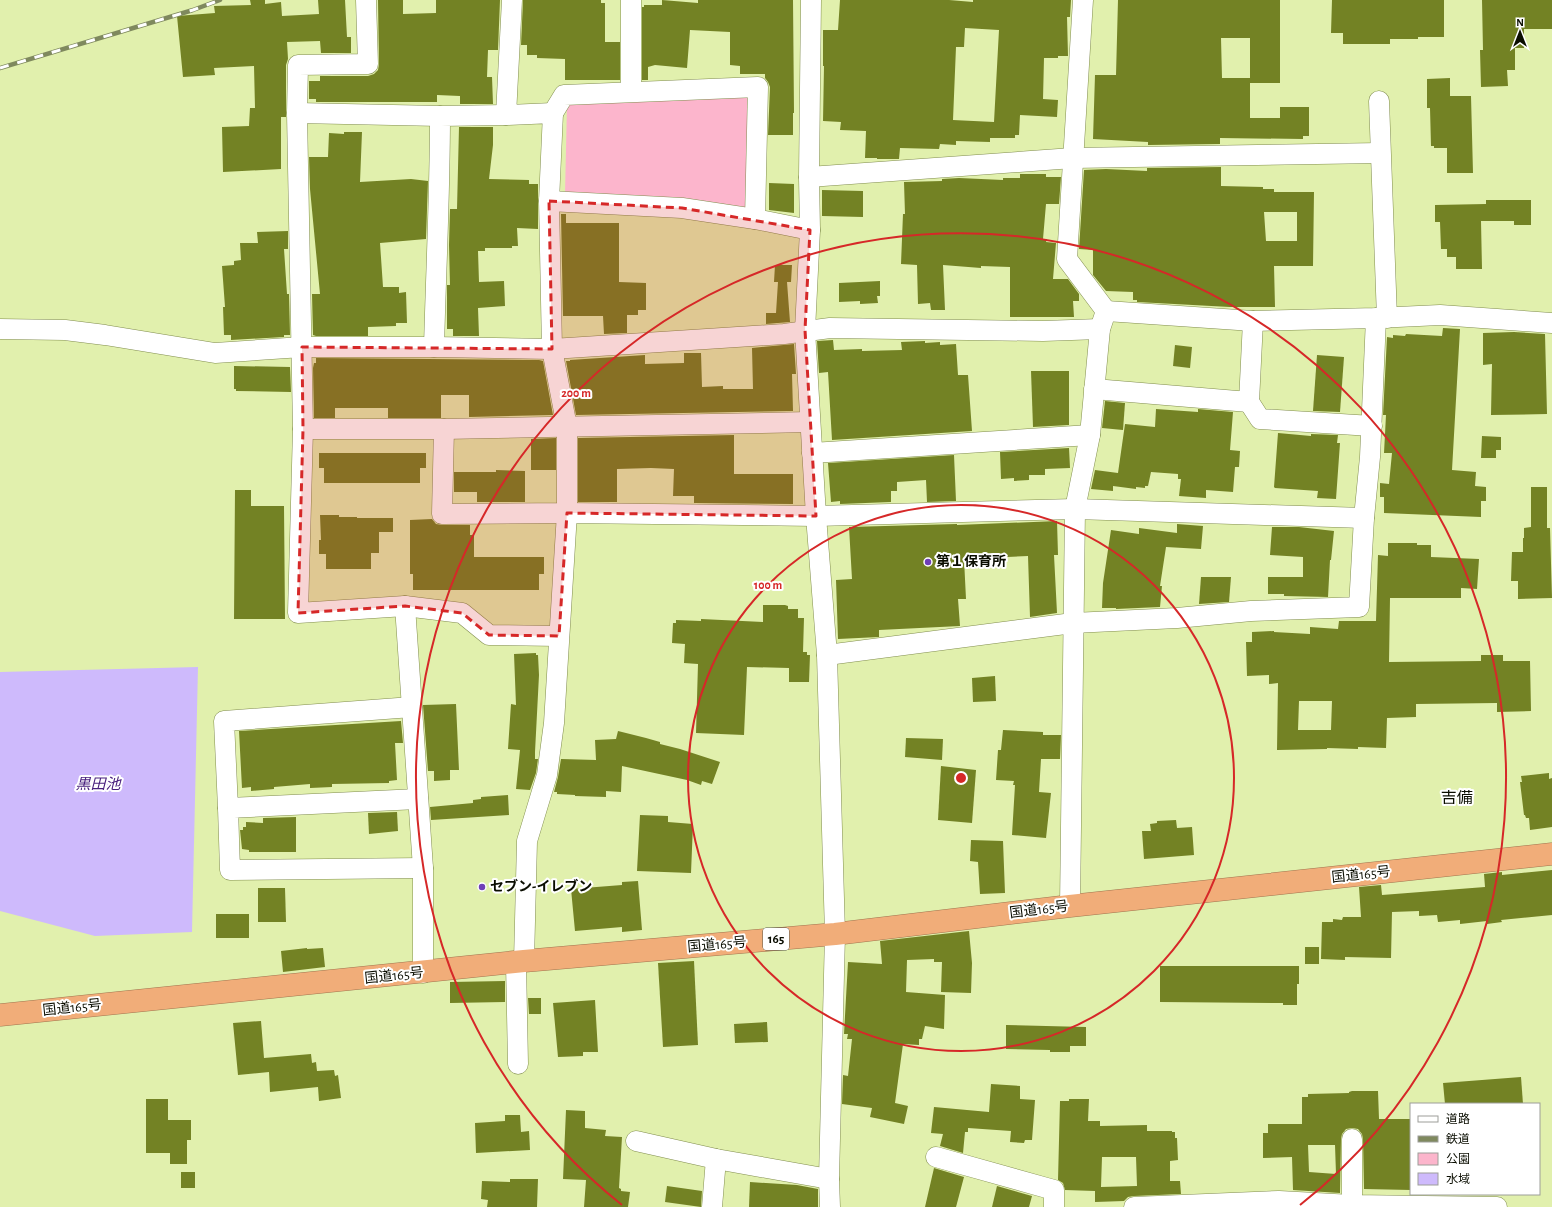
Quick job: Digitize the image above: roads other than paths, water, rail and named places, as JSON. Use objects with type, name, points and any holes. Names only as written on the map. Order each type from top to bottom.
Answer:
[{"type":"highway","name":"国道165号","points":[[0,1015],[520,962],[835,934],[1070,906],[1552,854]]},
{"type":"street","points":[[366,0],[368,64],[298,65],[297,112],[303,429],[298,613],[405,606],[462,613],[489,635],[559,636]]},
{"type":"street","points":[[506,115],[512,0]]},
{"type":"street","points":[[631,0],[631,91]]},
{"type":"street","points":[[811,0],[809,177],[810,230],[805,330],[816,516],[827,655],[835,934],[829,1180],[830,1207]]},
{"type":"street","points":[[1070,906],[1075,509],[1090,435],[1103,320],[1067,258],[1083,0]]},
{"type":"street","points":[[518,1064],[520,962],[526,841],[547,775],[554,723],[567,513],[567,427],[552,349],[549,201],[553,113],[564,95],[758,86],[755,219]]},
{"type":"street","points":[[827,655],[1073,623],[1176,618],[1251,611],[1360,607],[1364,518],[1381,318],[1379,101]]},
{"type":"street","points":[[297,112],[440,116],[553,113]]},
{"type":"street","points":[[434,346],[440,179],[440,116]]},
{"type":"street","points":[[809,177],[1073,158],[1380,153]]},
{"type":"street","points":[[549,201],[682,208],[755,219],[810,230]]},
{"type":"street","points":[[0,329],[64,330],[105,335],[215,354],[302,347],[434,346],[552,349],[784,334],[805,330],[830,328],[1043,331],[1103,320],[1253,321],[1440,315],[1552,323]]},
{"type":"street","points":[[1253,321],[1249,402],[1260,419],[1372,426]]},
{"type":"street","points":[[1094,389],[1249,402]]},
{"type":"street","points":[[303,429],[444,429],[810,422]]},
{"type":"street","points":[[444,429],[442,514],[567,513],[816,516],[1075,509],[1364,518]]},
{"type":"street","points":[[812,453],[1090,435]]},
{"type":"street","points":[[405,606],[423,868],[423,973]]},
{"type":"street","points":[[412,707],[224,721],[230,870],[423,868]]},
{"type":"street","points":[[228,808],[418,798]]},
{"type":"street","points":[[1352,1139],[1352,1205]]},
{"type":"street","points":[[636,1141],[716,1159],[829,1180]]},
{"type":"street","points":[[936,1157],[1054,1190],[1054,1207]]},
{"type":"street","points":[[712,1207],[716,1159]]},
{"type":"street","points":[[1134,1207],[1279,1201],[1352,1205],[1497,1207]]},
{"type":"water","name":"黒田池","points":[[198,667],[192,932],[95,936],[0,911],[0,672]]},
{"type":"railway","points":[[0,68],[193,10],[220,0]]},
{"type":"place","name":"第１保育所","points":[[928,562]]},
{"type":"place","name":"セブン-イレブン","points":[[482,887]]},
{"type":"district","name":"吉備","points":[[1457,798]]}]
